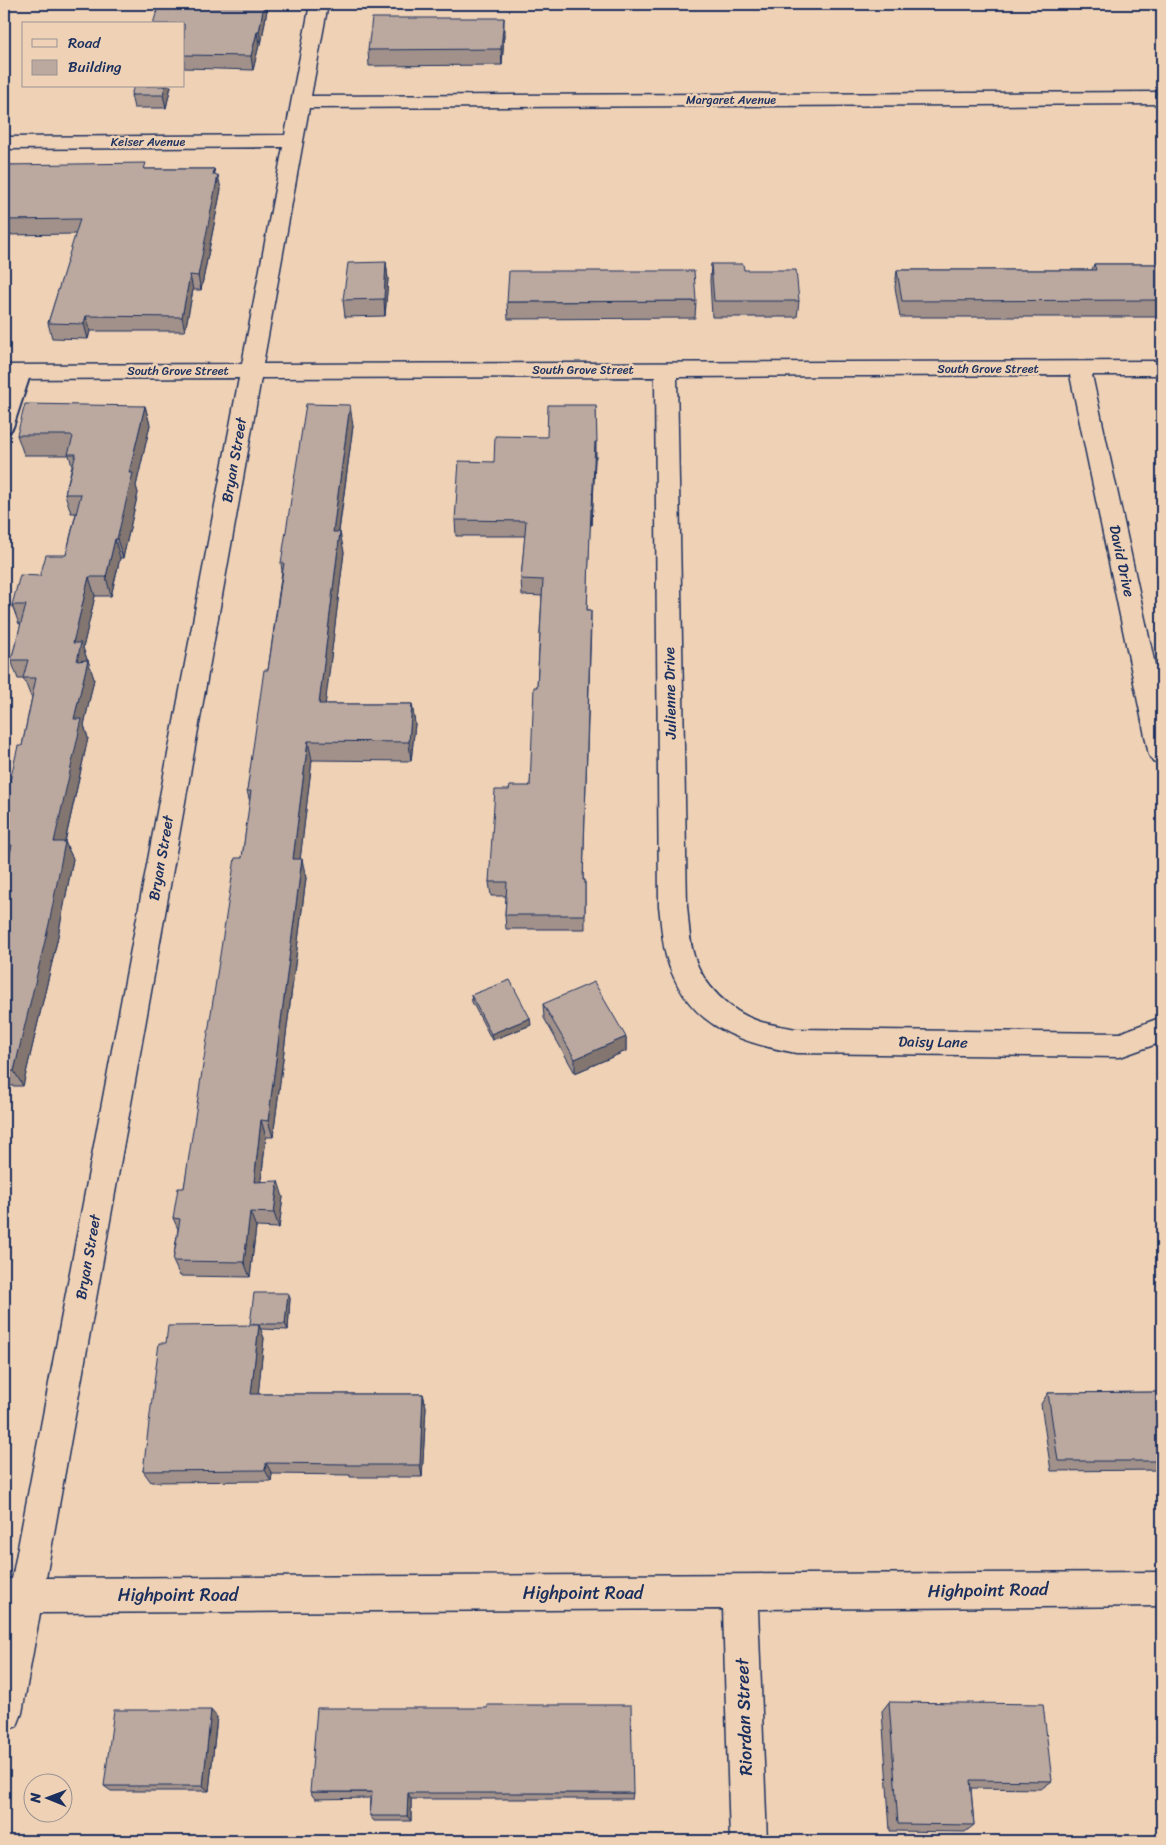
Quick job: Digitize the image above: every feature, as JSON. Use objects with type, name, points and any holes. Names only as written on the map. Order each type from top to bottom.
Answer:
[{"type":"street","name":"Bryan Street","points":[[4,1713],[15,1596],[251,371],[319,4]]},
{"type":"street","name":"Margaret Avenue","points":[[300,102],[1162,98]]},
{"type":"street","name":"Keiser Avenue","points":[[4,142],[293,141]]},
{"type":"street","name":"David Drive","points":[[1080,368],[1162,755]]},
{"type":"street","name":"South Grove Street","points":[[13,372],[1162,368]]},
{"type":"street","name":"Julienne Drive","points":[[666,370],[673,906],[680,954],[685,971],[693,986],[710,1006]]},
{"type":"street","name":"Daisy Lane","points":[[710,1006],[729,1021],[752,1032],[796,1040],[1120,1045],[1138,1040],[1162,1029]]},
{"type":"street","name":"Highpoint Road","points":[[15,1596],[1162,1589]]},
{"type":"street","name":"Riordan Street","points":[[740,1593],[749,1841]]},
{"type":"lane","points":[[4,427],[13,372]]},
{"type":"building","points":[[159,4],[264,4],[259,32],[257,32],[251,56],[185,55],[185,22],[154,22]]},
{"type":"building","points":[[372,18],[504,18],[501,49],[368,50]]},
{"type":"building","points":[[133,88],[165,88],[163,95],[131,95]]},
{"type":"building","points":[[146,163],[144,169],[214,169],[213,175],[218,175],[198,276],[190,275],[182,317],[86,316],[84,324],[48,323],[80,219],[4,220],[4,165]]},
{"type":"building","points":[[386,262],[384,299],[343,300],[348,263]]},
{"type":"building","points":[[711,264],[743,264],[744,270],[796,270],[799,301],[714,301]]},
{"type":"building","points":[[1094,264],[1162,264],[1162,300],[902,301],[897,270],[1096,270]]},
{"type":"building","points":[[509,271],[694,271],[696,301],[507,302]]},
{"type":"building","points":[[25,404],[145,406],[129,473],[133,473],[106,577],[89,577],[73,643],[81,643],[77,661],[88,660],[74,719],[82,719],[54,842],[65,842],[49,924],[14,1071],[4,1071],[4,879],[12,845],[4,845],[4,807],[18,746],[22,746],[36,678],[23,678],[28,660],[11,660],[26,605],[12,605],[20,575],[40,576],[46,555],[66,555],[81,494],[65,494],[76,454],[68,454],[73,437],[71,435],[17,435]]},
{"type":"building","points":[[306,404],[350,405],[333,532],[340,532],[319,704],[412,704],[409,742],[308,741],[293,859],[302,859],[268,1121],[261,1120],[254,1182],[278,1181],[274,1213],[250,1212],[244,1262],[173,1261],[180,1219],[173,1218],[178,1188],[184,1188],[235,858],[242,858],[251,791],[247,791],[264,670],[268,670],[284,563],[281,563]]},
{"type":"building","points":[[548,405],[596,405],[597,442],[595,442],[591,509],[587,610],[591,610],[583,880],[585,880],[585,915],[505,915],[507,882],[489,882],[495,790],[509,790],[510,786],[530,786],[534,687],[537,687],[543,580],[521,579],[526,521],[455,520],[459,461],[494,462],[495,436],[547,437]]},
{"type":"building","points":[[510,980],[530,1018],[491,1034],[471,995]]},
{"type":"building","points":[[594,982],[626,1037],[575,1059],[543,1004]]},
{"type":"building","points":[[254,1293],[288,1293],[285,1324],[250,1324]]},
{"type":"building","points":[[259,1325],[251,1394],[423,1394],[420,1465],[266,1463],[265,1470],[143,1471],[159,1343],[166,1343],[168,1326]]},
{"type":"building","points":[[1162,1392],[1162,1461],[1058,1461],[1048,1393]]},
{"type":"building","points":[[889,1702],[1043,1704],[1052,1781],[970,1780],[974,1825],[898,1824]]},
{"type":"building","points":[[487,1705],[631,1705],[633,1793],[408,1793],[407,1816],[370,1816],[372,1792],[310,1792],[317,1708],[487,1708]]},
{"type":"building","points":[[114,1710],[211,1710],[203,1786],[104,1786]]}]
